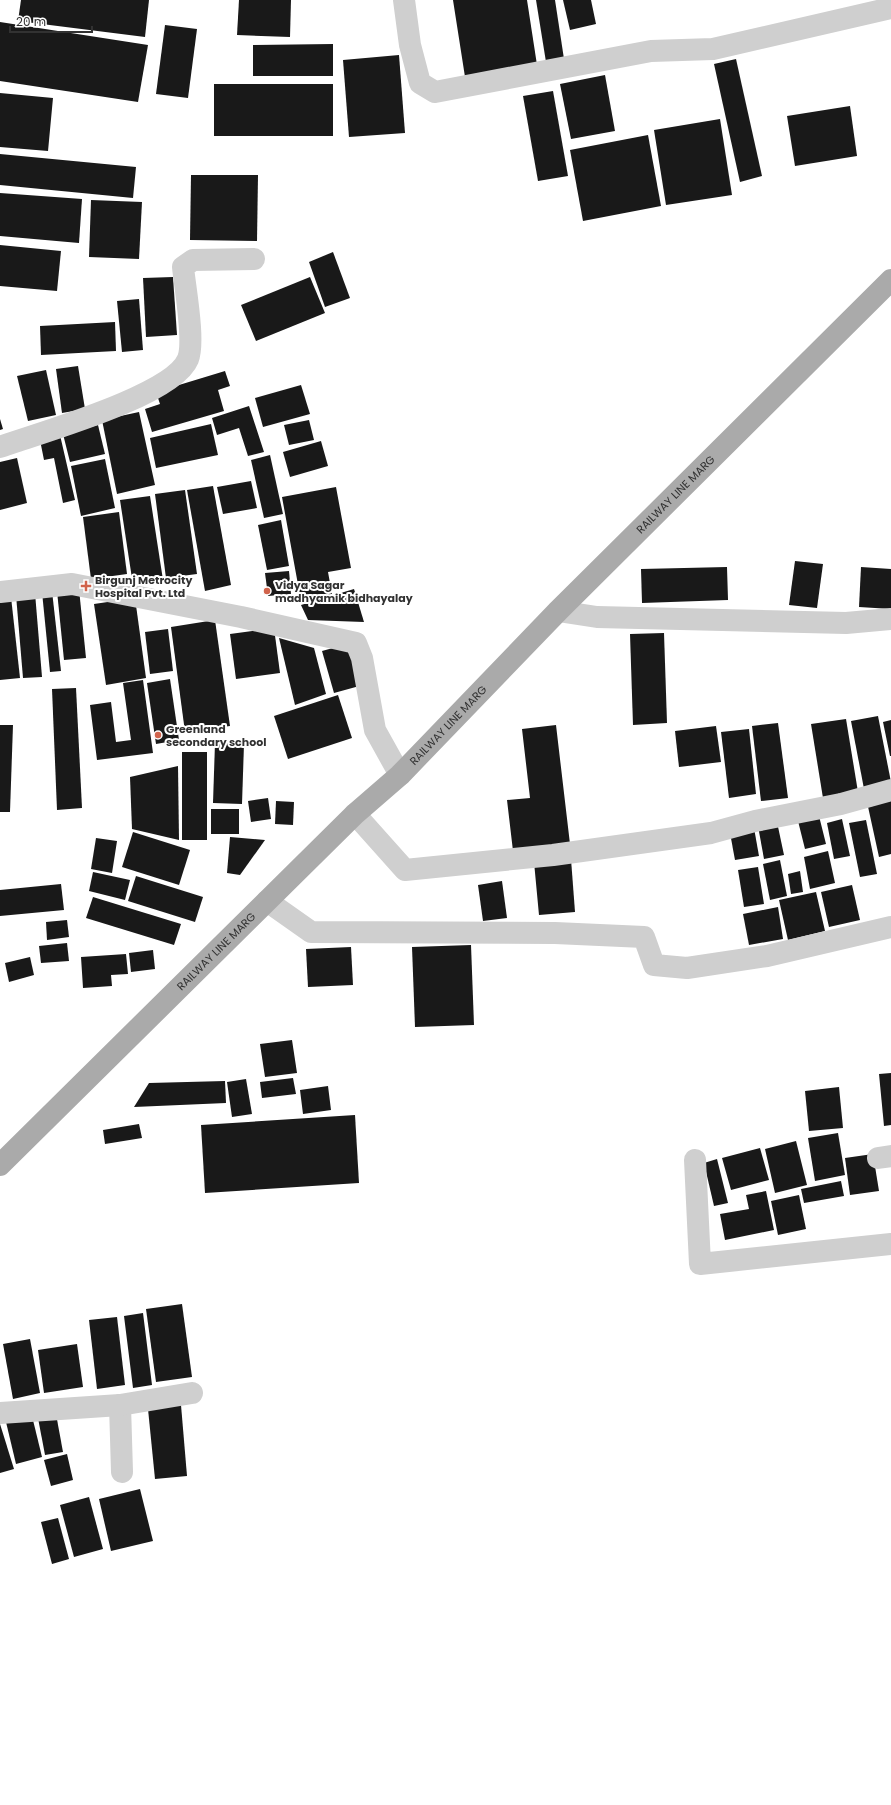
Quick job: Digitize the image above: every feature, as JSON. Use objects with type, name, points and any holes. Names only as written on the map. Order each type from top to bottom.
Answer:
[{"type":"main road","name":"RAILWAY LINE MARG","points":[[0,1165],[355,814],[400,775],[558,611],[891,280]]},
{"type":"street","points":[[404,0],[410,45],[420,83],[434,92],[651,51],[713,49],[891,8]]},
{"type":"street","points":[[0,447],[129,402],[172,377],[188,359],[190,331],[183,268],[193,260],[254,259]]},
{"type":"street","points":[[0,592],[72,584],[241,617],[356,643],[362,658],[375,730],[400,775]]},
{"type":"street","points":[[558,611],[605,617],[846,622],[891,619]]},
{"type":"street","points":[[355,814],[405,870],[554,855],[711,833],[891,790]]},
{"type":"street","points":[[267,901],[311,932],[555,933],[644,937],[654,964],[687,968],[767,956],[891,928]]},
{"type":"street","points":[[695,1160],[700,1264],[891,1244]]},
{"type":"street","points":[[0,1413],[120,1405],[192,1393]]},
{"type":"street","points":[[120,1405],[122,1472]]},
{"type":"building","points":[[21,0],[149,0],[145,37],[18,21]]},
{"type":"building","points":[[239,0],[291,0],[290,37],[237,35]]},
{"type":"building","points":[[453,0],[527,0],[537,65],[465,77]]},
{"type":"building","points":[[536,0],[555,0],[564,59],[546,62]]},
{"type":"building","points":[[563,0],[591,0],[596,24],[570,30]]},
{"type":"building","points":[[0,22],[148,45],[138,102],[0,81]]},
{"type":"building","points":[[165,25],[197,29],[188,98],[156,94]]},
{"type":"building","points":[[333,44],[333,76],[253,76],[253,45]]},
{"type":"building","points":[[399,55],[405,133],[349,137],[343,60]]},
{"type":"building","points":[[736,59],[762,176],[740,182],[714,64]]},
{"type":"building","points":[[605,75],[615,131],[571,139],[560,84]]},
{"type":"building","points":[[214,84],[333,84],[333,136],[214,136]]},
{"type":"building","points":[[553,91],[568,176],[538,181],[523,96]]},
{"type":"building","points":[[0,93],[53,98],[48,151],[0,147]]},
{"type":"building","points":[[850,106],[857,156],[795,166],[787,116]]},
{"type":"building","points":[[720,119],[732,195],[666,205],[654,130]]},
{"type":"building","points":[[648,135],[661,206],[583,221],[570,150]]},
{"type":"building","points":[[0,154],[136,167],[133,198],[0,185]]},
{"type":"building","points":[[191,175],[258,175],[257,241],[190,240]]},
{"type":"building","points":[[0,193],[82,199],[79,243],[0,236]]},
{"type":"building","points":[[91,200],[142,202],[139,259],[89,257]]},
{"type":"building","points":[[0,245],[61,251],[57,291],[0,286]]},
{"type":"building","points":[[333,252],[350,298],[325,307],[309,262]]},
{"type":"building","points":[[173,277],[177,335],[146,337],[143,278]]},
{"type":"building","points":[[310,277],[325,313],[256,341],[241,305]]},
{"type":"building","points":[[139,299],[143,350],[122,352],[117,301]]},
{"type":"building","points":[[115,322],[116,351],[41,355],[40,326]]},
{"type":"building","points":[[78,366],[85,409],[62,413],[56,369]]},
{"type":"building","points":[[46,370],[56,415],[28,421],[17,376]]},
{"type":"building","points":[[225,371],[230,386],[218,390],[224,411],[152,432],[145,409],[160,404],[156,392]]},
{"type":"building","points":[[301,385],[310,414],[263,427],[255,398]]},
{"type":"building","points":[[249,406],[264,452],[248,456],[239,428],[217,435],[212,418]]},
{"type":"building","points":[[139,412],[155,485],[117,494],[102,420]]},
{"type":"building","points":[[0,419],[3,429],[0,430]]},
{"type":"building","points":[[309,420],[314,440],[289,445],[284,425]]},
{"type":"building","points":[[211,424],[218,455],[156,468],[150,438]]},
{"type":"building","points":[[98,425],[105,454],[70,462],[63,434]]},
{"type":"building","points":[[60,435],[75,500],[63,503],[54,458],[44,460],[40,440]]},
{"type":"building","points":[[321,441],[328,466],[290,477],[283,452]]},
{"type":"building","points":[[270,455],[283,514],[264,518],[251,460]]},
{"type":"building","points":[[17,458],[27,503],[0,510],[0,462]]},
{"type":"building","points":[[105,459],[115,508],[81,516],[71,466]]},
{"type":"building","points":[[251,481],[257,508],[223,514],[217,487]]},
{"type":"building","points":[[213,486],[231,585],[205,591],[187,490]]},
{"type":"building","points":[[336,487],[351,568],[328,572],[332,594],[301,601],[282,497]]},
{"type":"building","points":[[185,490],[197,574],[166,578],[155,494]]},
{"type":"building","points":[[150,496],[163,580],[133,585],[120,500]]},
{"type":"building","points":[[119,512],[127,574],[91,579],[83,517]]},
{"type":"building","points":[[281,520],[289,566],[267,570],[258,525]]},
{"type":"building","points":[[795,561],[823,564],[817,608],[789,605]]},
{"type":"building","points":[[727,567],[728,600],[642,603],[641,569]]},
{"type":"building","points":[[861,567],[891,569],[891,609],[859,607]]},
{"type":"building","points":[[289,571],[291,594],[268,596],[265,573]]},
{"type":"building","points":[[79,589],[86,658],[64,660],[57,591]]},
{"type":"building","points":[[354,589],[364,622],[308,620],[301,605]]},
{"type":"building","points":[[52,591],[61,671],[50,672],[42,592]]},
{"type":"building","points":[[35,593],[42,677],[23,678],[16,595]]},
{"type":"building","points":[[11,597],[20,678],[0,680],[0,598]]},
{"type":"building","points":[[135,598],[146,678],[106,685],[94,604]]},
{"type":"building","points":[[215,620],[230,726],[185,732],[171,627]]},
{"type":"building","points":[[274,628],[280,673],[236,679],[230,634]]},
{"type":"building","points":[[168,629],[173,671],[150,674],[145,632]]},
{"type":"building","points":[[664,633],[667,723],[633,725],[630,634]]},
{"type":"building","points":[[279,638],[314,648],[326,694],[295,705]]},
{"type":"building","points":[[351,643],[363,685],[334,693],[322,651]]},
{"type":"building","points":[[170,679],[179,740],[156,744],[147,683]]},
{"type":"building","points":[[143,680],[153,753],[97,760],[90,705],[111,702],[116,742],[131,740],[123,683]]},
{"type":"building","points":[[76,688],[82,808],[57,810],[52,689]]},
{"type":"building","points":[[338,695],[352,738],[288,759],[274,716]]},
{"type":"building","points":[[878,716],[891,782],[865,794],[851,721]]},
{"type":"building","points":[[846,719],[858,792],[823,798],[811,724]]},
{"type":"building","points":[[891,720],[891,756],[890,756],[883,722]]},
{"type":"building","points":[[778,723],[788,798],[761,801],[752,726]]},
{"type":"building","points":[[0,725],[13,725],[10,812],[0,812]]},
{"type":"building","points":[[556,725],[570,844],[513,851],[507,800],[530,798],[522,729]]},
{"type":"building","points":[[716,726],[721,762],[679,767],[675,731]]},
{"type":"building","points":[[749,729],[756,794],[729,798],[721,732]]},
{"type":"building","points":[[215,743],[244,744],[242,804],[213,803]]},
{"type":"building","points":[[182,752],[207,752],[207,840],[182,840]]},
{"type":"building","points":[[178,766],[179,840],[132,829],[130,777]]},
{"type":"building","points":[[891,796],[891,854],[879,857],[867,802]]},
{"type":"building","points":[[268,798],[271,819],[251,822],[248,801]]},
{"type":"building","points":[[276,801],[294,802],[293,825],[275,824]]},
{"type":"building","points":[[211,809],[239,809],[239,834],[211,834]]},
{"type":"building","points":[[819,816],[826,844],[805,849],[798,821]]},
{"type":"building","points":[[842,819],[850,856],[834,859],[827,823]]},
{"type":"building","points":[[866,820],[877,874],[860,877],[849,823]]},
{"type":"building","points":[[777,822],[784,855],[764,859],[758,826]]},
{"type":"building","points":[[754,828],[759,856],[735,860],[730,833]]},
{"type":"building","points":[[133,832],[190,850],[179,885],[122,867]]},
{"type":"building","points":[[230,837],[265,840],[240,875],[227,873]]},
{"type":"building","points":[[96,838],[117,841],[112,873],[91,869]]},
{"type":"building","points":[[828,851],[835,883],[810,889],[804,857]]},
{"type":"building","points":[[571,859],[575,912],[539,915],[534,862]]},
{"type":"building","points":[[780,860],[787,896],[770,900],[763,864]]},
{"type":"building","points":[[758,867],[764,904],[744,907],[738,870]]},
{"type":"building","points":[[800,871],[803,892],[791,894],[788,874]]},
{"type":"building","points":[[93,872],[130,880],[125,900],[89,891]]},
{"type":"building","points":[[136,876],[203,897],[195,922],[128,901]]},
{"type":"building","points":[[502,881],[507,918],[483,921],[478,885]]},
{"type":"building","points":[[61,884],[64,910],[0,916],[0,890]]},
{"type":"building","points":[[852,885],[860,920],[829,927],[821,892]]},
{"type":"building","points":[[816,892],[825,931],[788,940],[779,900]]},
{"type":"building","points":[[93,897],[181,924],[174,945],[86,918]]},
{"type":"building","points":[[778,907],[783,939],[749,945],[743,914]]},
{"type":"building","points":[[67,920],[69,937],[47,940],[46,922]]},
{"type":"building","points":[[67,943],[69,961],[41,963],[39,946]]},
{"type":"building","points":[[471,945],[474,1025],[415,1027],[412,947]]},
{"type":"building","points":[[351,947],[353,985],[308,987],[306,949]]},
{"type":"building","points":[[153,950],[155,969],[131,972],[129,953]]},
{"type":"building","points":[[126,954],[128,974],[111,975],[112,986],[83,988],[81,957]]},
{"type":"building","points":[[30,957],[34,975],[9,982],[5,963]]},
{"type":"building","points":[[292,1040],[297,1073],[265,1077],[260,1044]]},
{"type":"building","points":[[891,1073],[891,1125],[884,1126],[879,1074]]},
{"type":"building","points":[[293,1078],[296,1094],[262,1098],[260,1082]]},
{"type":"building","points":[[246,1079],[252,1114],[232,1117],[227,1082]]},
{"type":"building","points":[[225,1081],[226,1103],[134,1107],[149,1083]]},
{"type":"building","points":[[328,1086],[331,1110],[303,1114],[300,1090]]},
{"type":"building","points":[[839,1087],[843,1128],[809,1131],[805,1091]]},
{"type":"building","points":[[355,1115],[359,1183],[205,1193],[201,1125]]},
{"type":"building","points":[[139,1124],[142,1138],[105,1144],[103,1130]]},
{"type":"building","points":[[838,1133],[845,1175],[815,1181],[808,1138]]},
{"type":"building","points":[[796,1141],[807,1185],[775,1193],[765,1149]]},
{"type":"building","points":[[760,1148],[769,1180],[731,1190],[722,1158]]},
{"type":"building","points":[[873,1154],[879,1191],[850,1195],[845,1158]]},
{"type":"building","points":[[717,1159],[728,1203],[714,1206],[704,1163]]},
{"type":"building","points":[[841,1181],[844,1196],[804,1203],[801,1189]]},
{"type":"building","points":[[766,1191],[774,1230],[725,1240],[720,1214],[749,1209],[746,1195]]},
{"type":"building","points":[[799,1195],[806,1229],[778,1235],[771,1201]]},
{"type":"building","points":[[182,1304],[192,1377],[156,1382],[146,1309]]},
{"type":"building","points":[[143,1313],[152,1385],[133,1388],[124,1316]]},
{"type":"building","points":[[117,1317],[125,1385],[97,1389],[89,1320]]},
{"type":"building","points":[[30,1339],[40,1393],[13,1399],[3,1344]]},
{"type":"building","points":[[77,1344],[83,1387],[44,1393],[38,1350]]},
{"type":"building","points":[[181,1405],[187,1476],[155,1479],[148,1409]]},
{"type":"building","points":[[56,1414],[63,1452],[45,1455],[38,1418]]},
{"type":"building","points":[[32,1416],[42,1457],[16,1464],[6,1422]]},
{"type":"building","points":[[0,1424],[14,1469],[0,1473]]},
{"type":"building","points":[[67,1454],[73,1480],[51,1486],[44,1460]]},
{"type":"building","points":[[140,1489],[153,1541],[111,1551],[99,1499]]},
{"type":"building","points":[[89,1497],[103,1549],[74,1557],[60,1505]]},
{"type":"building","points":[[58,1518],[69,1559],[52,1564],[41,1522]]},
{"type":"place","name":"Birgunj Metrocity Hospital Pvt. Ltd","points":[[86,586]]},
{"type":"place","name":"Vidya Sagar madhyamik bidhayalay","points":[[267,591]]},
{"type":"place","name":"Greenland secondary school","points":[[158,735]]}]
